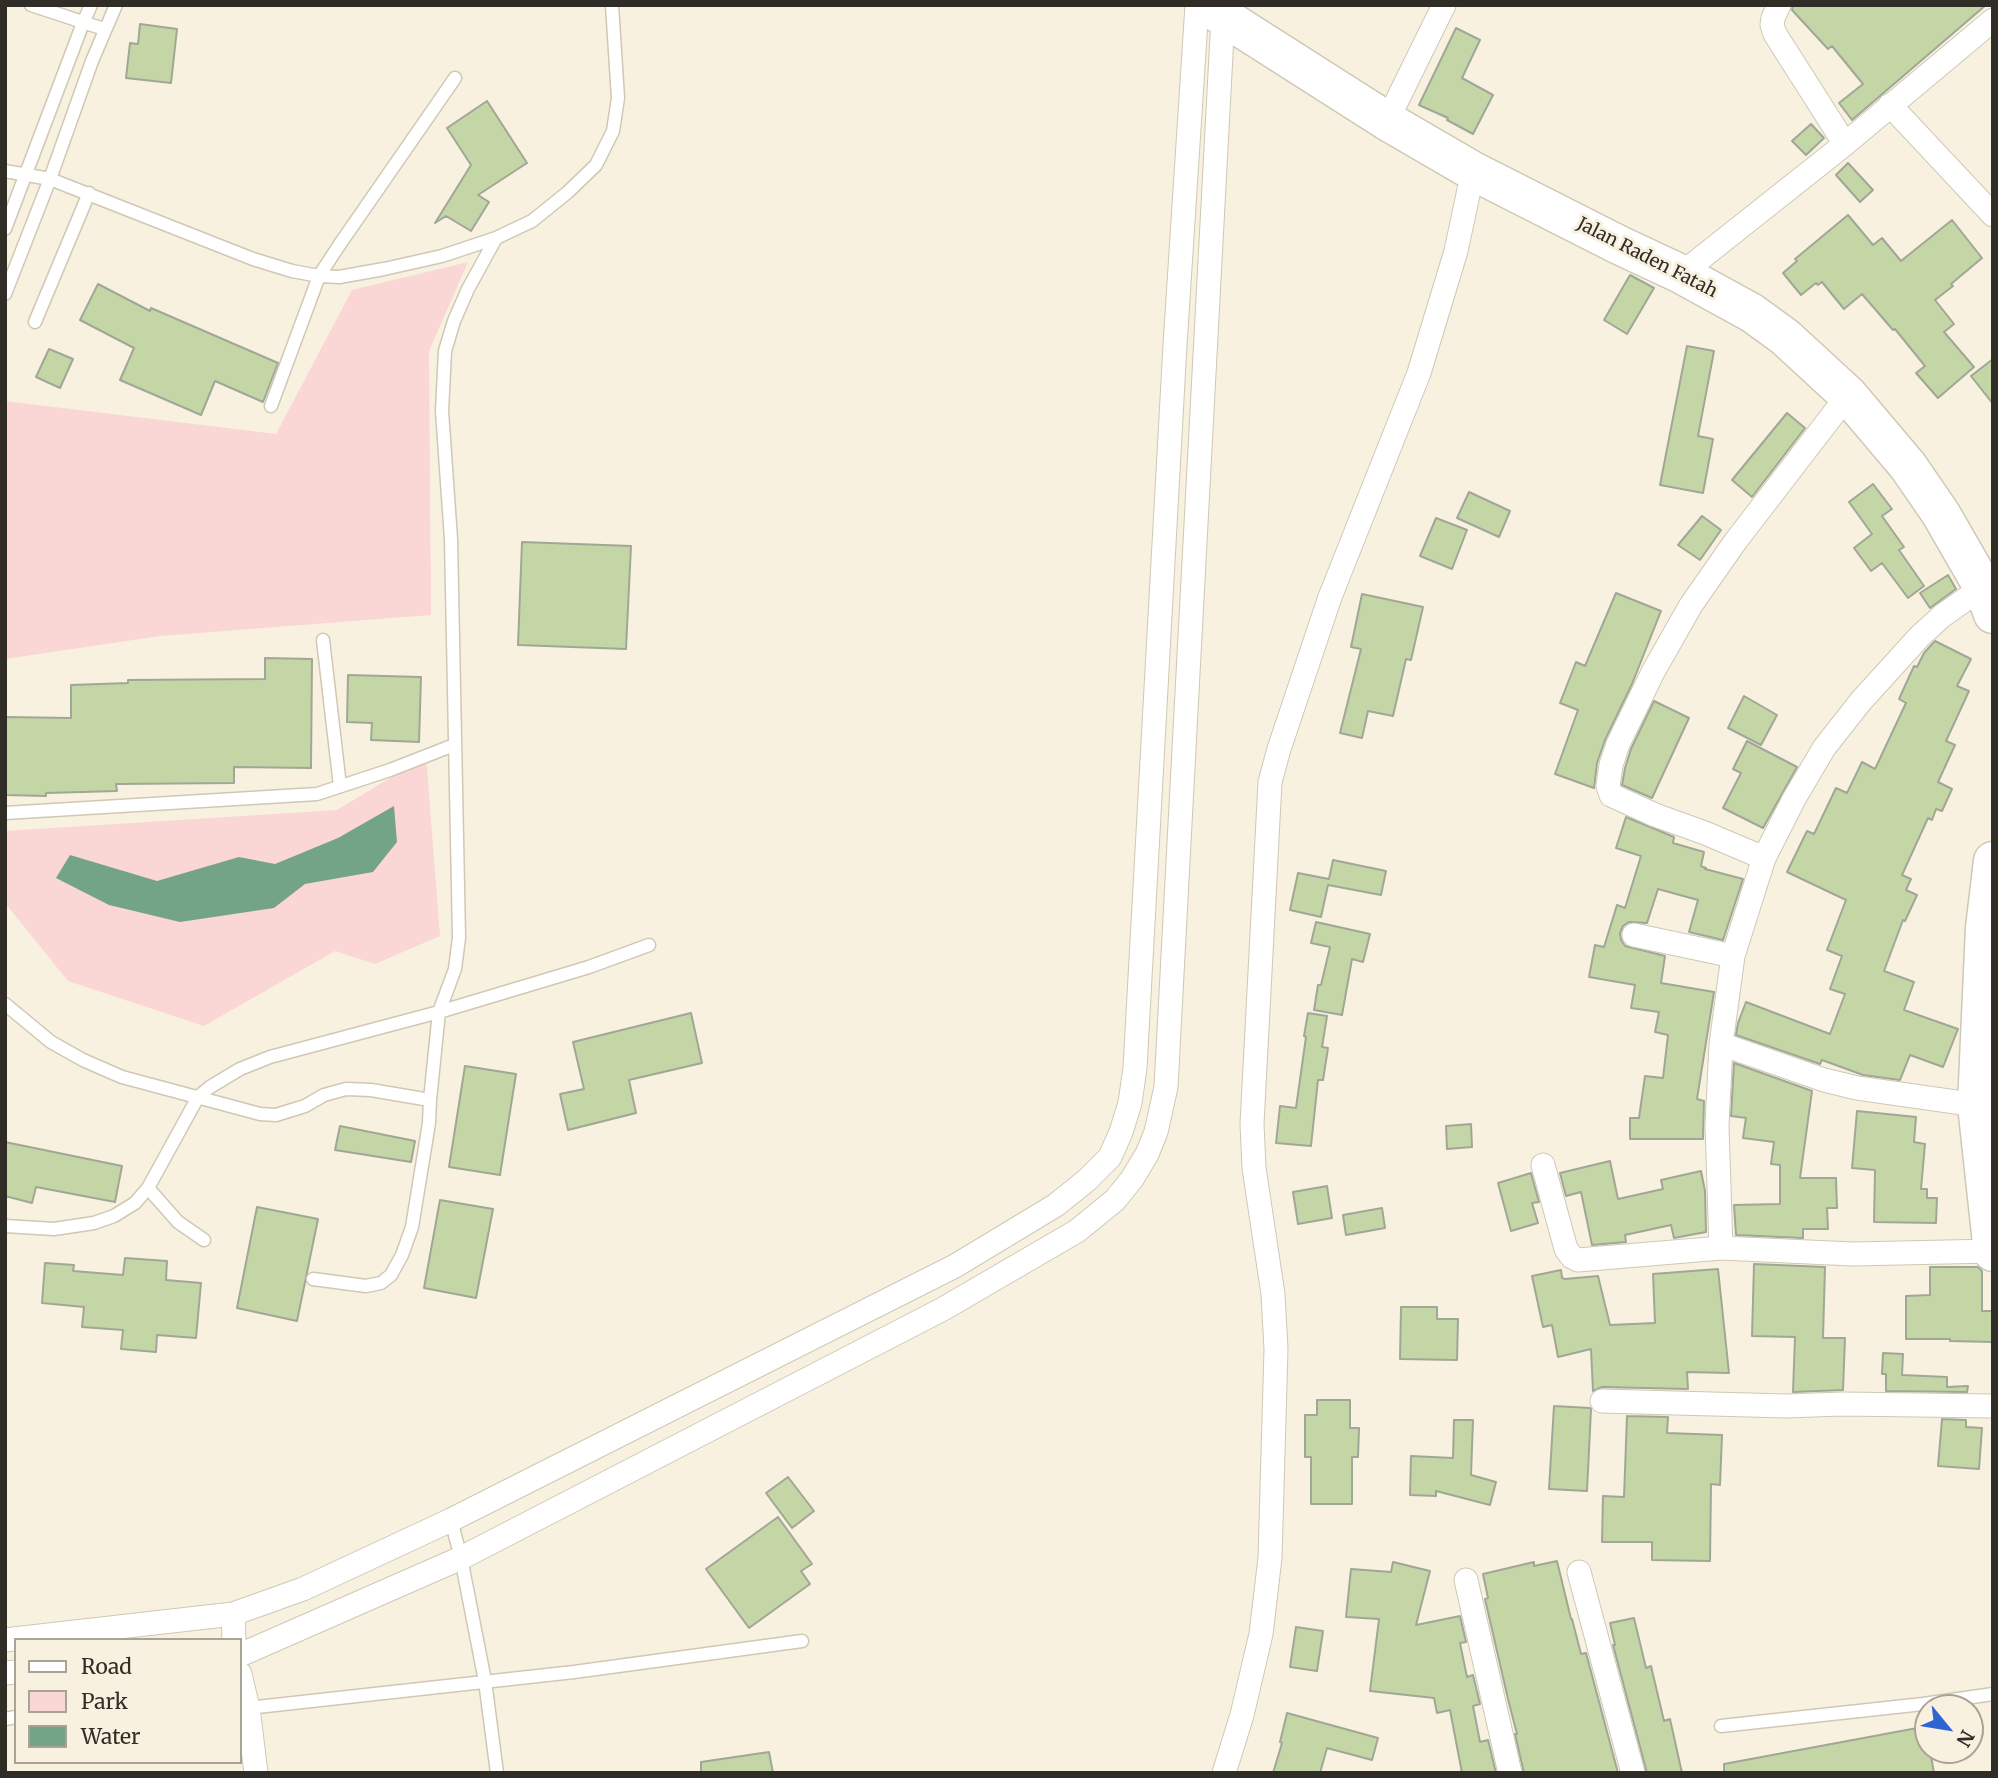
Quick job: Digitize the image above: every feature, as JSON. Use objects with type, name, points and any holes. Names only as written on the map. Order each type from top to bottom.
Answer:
[{"type":"highway","name":"Jalan Raden Fatah","points":[[1209,9],[1387,121],[1473,171],[1681,274],[1752,313],[1785,337],[1848,394],[1908,466],[1941,514],[1988,601]]},
{"type":"highway","points":[[1993,861],[1977,1105],[1993,1251]]},
{"type":"street","points":[[1387,121],[1444,5]]},
{"type":"street","points":[[1779,5],[1772,24],[1775,34],[1845,144]]},
{"type":"street","points":[[23,1638],[233,1614],[303,1589],[451,1520],[955,1266],[1056,1205],[1110,1157],[1130,1103],[1135,1068],[1188,146],[1209,9]]},
{"type":"street","points":[[242,1654],[461,1558],[943,1309],[1077,1231],[1115,1200],[1147,1154],[1156,1132],[1166,1087],[1216,150],[1209,9]]},
{"type":"street","points":[[1681,274],[1845,144],[1993,20]]},
{"type":"street","points":[[1890,105],[1993,215]]},
{"type":"street","points":[[1188,146],[1216,150]]},
{"type":"street","points":[[1224,1773],[1242,1715],[1261,1634],[1270,1558],[1276,1349],[1273,1294],[1254,1168],[1252,1124],[1270,782],[1330,597],[1419,373],[1456,251],[1473,171]]},
{"type":"street","points":[[1764,858],[1611,795],[1608,786],[1611,765],[1618,744],[1653,672],[1691,605],[1735,542],[1848,394]]},
{"type":"street","points":[[1721,1248],[1717,1126],[1721,1044],[1733,956],[1764,858],[1824,748],[1861,701],[1934,623],[1988,601]]},
{"type":"street","points":[[1634,935],[1733,956]]},
{"type":"street","points":[[1721,1044],[1824,1080],[1857,1088],[1977,1105]]},
{"type":"street","points":[[1543,1165],[1566,1249],[1578,1260],[1721,1248],[1853,1254],[1993,1251]]},
{"type":"street","points":[[1602,1401],[1786,1406],[1993,1406]]},
{"type":"street","points":[[1579,1572],[1633,1773]]},
{"type":"street","points":[[1466,1580],[1510,1773]]},
{"type":"street","points":[[233,1614],[234,1638]]},
{"type":"street","points":[[242,1683],[256,1773]]},
{"type":"lane","points":[[31,5],[104,29]]},
{"type":"lane","points":[[5,229],[91,5]]},
{"type":"lane","points":[[5,294],[104,29],[116,5]]},
{"type":"lane","points":[[5,171],[50,178],[253,259],[292,271],[339,277],[442,256],[495,238],[532,221],[596,165],[613,131],[618,98],[612,5]]},
{"type":"lane","points":[[271,406],[320,276],[455,78]]},
{"type":"lane","points":[[35,322],[89,193]]},
{"type":"lane","points":[[313,1279],[366,1286],[381,1283],[391,1275],[412,1227],[429,1123],[439,1012],[455,969],[459,938],[451,539],[442,411],[445,351],[454,321],[495,238]]},
{"type":"lane","points":[[323,640],[340,786]]},
{"type":"lane","points":[[5,813],[317,794],[454,745]]},
{"type":"lane","points":[[5,1226],[54,1229],[94,1223],[114,1216],[135,1203],[148,1188],[198,1097],[240,1069],[270,1057],[439,1012],[589,967],[649,945]]},
{"type":"lane","points":[[5,1004],[51,1042],[122,1077],[260,1114],[276,1115],[346,1089],[371,1090],[430,1100]]},
{"type":"lane","points":[[148,1188],[178,1222],[204,1240]]},
{"type":"lane","points":[[451,1520],[485,1681],[497,1773]]},
{"type":"lane","points":[[248,1709],[574,1672],[802,1641]]},
{"type":"lane","points":[[1721,1726],[1993,1694]]},
{"type":"green space","points":[[468,262],[429,351],[431,615],[160,636],[5,659],[5,401],[276,434],[352,290]]},
{"type":"green space","points":[[426,756],[440,936],[375,964],[335,951],[204,1026],[68,981],[5,903],[5,831],[337,810]]},
{"type":"water","points":[[394,806],[397,842],[373,872],[305,884],[274,908],[180,922],[109,905],[56,878],[70,855],[157,881],[239,857],[275,864],[338,838]]},
{"type":"building","points":[[1793,5],[1986,5],[1852,120],[1839,103],[1863,84],[1832,46],[1828,49],[1792,10]]},
{"type":"building","points":[[140,24],[177,29],[171,83],[126,78],[130,43],[138,44]]},
{"type":"building","points":[[1456,28],[1480,40],[1462,78],[1493,95],[1473,134],[1447,120],[1448,118],[1419,105]]},
{"type":"building","points":[[487,101],[527,163],[478,195],[489,202],[471,231],[446,216],[435,223],[471,165],[447,128]]},
{"type":"building","points":[[1811,124],[1824,138],[1806,155],[1792,141]]},
{"type":"building","points":[[1848,163],[1873,190],[1860,202],[1836,175]]},
{"type":"building","points":[[1848,215],[1873,245],[1882,238],[1901,261],[1952,220],[1982,258],[1935,300],[1954,324],[1944,332],[1974,367],[1938,398],[1916,373],[1925,366],[1862,294],[1844,309],[1822,282],[1818,285],[1816,283],[1801,295],[1783,273],[1797,261],[1795,259]]},
{"type":"building","points":[[1630,275],[1654,288],[1627,334],[1604,320]]},
{"type":"building","points":[[98,284],[150,311],[151,308],[278,363],[263,402],[215,381],[201,415],[120,380],[134,348],[80,320]]},
{"type":"building","points":[[1687,346],[1714,351],[1698,436],[1713,439],[1703,493],[1660,485]]},
{"type":"building","points":[[49,349],[73,359],[60,388],[36,377]]},
{"type":"building","points":[[1993,359],[1993,404],[1971,376]]},
{"type":"building","points":[[1787,413],[1805,428],[1752,497],[1732,480]]},
{"type":"building","points":[[1873,484],[1892,509],[1882,516],[1904,547],[1899,550],[1924,586],[1908,598],[1882,563],[1871,571],[1854,548],[1872,534],[1849,502]]},
{"type":"building","points":[[1469,492],[1510,511],[1499,537],[1457,518]]},
{"type":"building","points":[[1702,516],[1721,530],[1700,560],[1678,545]]},
{"type":"building","points":[[1436,518],[1467,530],[1452,569],[1420,556]]},
{"type":"building","points":[[522,542],[631,546],[626,649],[518,645]]},
{"type":"building","points":[[1948,575],[1956,589],[1930,608],[1920,593]]},
{"type":"building","points":[[1616,593],[1661,611],[1632,684],[1605,740],[1597,763],[1594,788],[1555,774],[1578,710],[1560,703],[1576,662],[1585,666]]},
{"type":"building","points":[[1362,594],[1423,607],[1411,660],[1406,659],[1393,716],[1368,711],[1362,738],[1340,733],[1361,649],[1351,647]]},
{"type":"building","points":[[1935,641],[1971,659],[1957,686],[1969,691],[1946,741],[1955,745],[1938,782],[1952,789],[1942,811],[1936,809],[1932,820],[1928,818],[1902,875],[1911,879],[1906,890],[1917,895],[1905,921],[1903,920],[1884,971],[1914,982],[1904,1010],[1958,1029],[1943,1067],[1910,1055],[1900,1080],[1863,1075],[1822,1060],[1820,1064],[1736,1035],[1746,1002],[1830,1034],[1845,994],[1830,989],[1842,956],[1827,950],[1846,900],[1787,872],[1807,831],[1814,834],[1836,788],[1847,793],[1862,762],[1875,769],[1906,703],[1899,699],[1914,666],[1917,667],[1924,653]]},
{"type":"building","points":[[265,658],[312,659],[311,768],[234,767],[234,783],[116,784],[117,791],[46,793],[46,796],[5,795],[5,717],[71,718],[71,685],[128,683],[128,680],[265,679]]},
{"type":"building","points":[[348,675],[421,677],[419,742],[371,740],[372,723],[347,722]]},
{"type":"building","points":[[1744,696],[1777,715],[1761,745],[1728,728]]},
{"type":"building","points":[[1654,701],[1689,718],[1652,798],[1622,785],[1631,749]]},
{"type":"building","points":[[1747,741],[1797,767],[1763,828],[1723,808],[1741,773],[1733,769]]},
{"type":"building","points":[[1626,817],[1674,837],[1673,843],[1704,852],[1701,866],[1705,869],[1743,879],[1723,940],[1689,932],[1698,900],[1658,889],[1647,923],[1629,922],[1623,926],[1620,933],[1625,946],[1665,956],[1661,983],[1714,992],[1697,1099],[1704,1101],[1703,1139],[1630,1139],[1630,1118],[1639,1118],[1645,1076],[1663,1078],[1668,1035],[1655,1032],[1659,1012],[1631,1008],[1635,985],[1589,977],[1595,945],[1604,947],[1617,905],[1625,908],[1641,856],[1616,848]]},
{"type":"building","points":[[1333,860],[1386,871],[1381,895],[1328,885],[1321,917],[1290,910],[1298,873],[1329,879]]},
{"type":"building","points":[[1316,922],[1370,934],[1363,962],[1352,959],[1342,1015],[1314,1010],[1318,985],[1321,985],[1330,947],[1311,943]]},
{"type":"building","points":[[691,1013],[702,1063],[629,1080],[636,1113],[568,1130],[560,1094],[584,1089],[573,1042]]},
{"type":"building","points":[[1308,1013],[1327,1016],[1322,1047],[1328,1048],[1323,1080],[1318,1080],[1311,1146],[1276,1143],[1280,1106],[1296,1108]]},
{"type":"building","points":[[1734,1063],[1812,1091],[1800,1178],[1836,1178],[1837,1208],[1827,1208],[1828,1229],[1803,1229],[1803,1238],[1736,1235],[1734,1205],[1780,1204],[1780,1165],[1771,1164],[1774,1142],[1743,1138],[1746,1118],[1731,1116]]},
{"type":"building","points":[[465,1066],[516,1074],[500,1175],[449,1167]]},
{"type":"building","points":[[1857,1111],[1916,1117],[1914,1142],[1925,1144],[1921,1189],[1927,1189],[1927,1198],[1937,1198],[1936,1223],[1874,1222],[1875,1170],[1852,1168]]},
{"type":"building","points":[[1471,1124],[1472,1147],[1447,1149],[1446,1126]]},
{"type":"building","points":[[340,1126],[415,1141],[411,1162],[335,1150]]},
{"type":"building","points":[[5,1142],[122,1166],[115,1202],[36,1187],[32,1203],[5,1196]]},
{"type":"building","points":[[1610,1161],[1618,1199],[1663,1189],[1661,1180],[1701,1171],[1705,1191],[1706,1232],[1674,1238],[1671,1225],[1625,1235],[1626,1242],[1592,1245],[1581,1192],[1566,1196],[1560,1173]]},
{"type":"building","points":[[1531,1173],[1539,1202],[1532,1203],[1538,1223],[1511,1231],[1498,1183]]},
{"type":"building","points":[[1327,1186],[1332,1218],[1298,1224],[1293,1192]]},
{"type":"building","points":[[440,1200],[493,1209],[476,1298],[424,1288]]},
{"type":"building","points":[[257,1207],[318,1219],[297,1321],[237,1308]]},
{"type":"building","points":[[1382,1208],[1385,1228],[1346,1235],[1343,1215]]},
{"type":"building","points":[[125,1258],[167,1261],[166,1280],[201,1283],[196,1338],[157,1335],[156,1352],[121,1349],[123,1330],[82,1327],[84,1307],[42,1303],[45,1263],[74,1265],[73,1271],[123,1275]]},
{"type":"building","points":[[1754,1264],[1825,1267],[1823,1338],[1845,1338],[1843,1390],[1793,1392],[1795,1337],[1752,1336]]},
{"type":"building","points":[[1930,1267],[1978,1267],[1982,1271],[1982,1311],[1993,1311],[1992,1342],[1906,1339],[1906,1296],[1930,1295]]},
{"type":"building","points":[[1718,1269],[1729,1373],[1687,1372],[1688,1389],[1602,1387],[1593,1391],[1591,1349],[1558,1357],[1552,1325],[1543,1327],[1532,1276],[1561,1270],[1562,1278],[1565,1279],[1598,1276],[1610,1325],[1655,1323],[1653,1274]]},
{"type":"building","points":[[1401,1307],[1437,1307],[1437,1319],[1458,1319],[1457,1360],[1400,1359]]},
{"type":"building","points":[[1883,1353],[1903,1354],[1902,1375],[1947,1377],[1947,1387],[1968,1386],[1967,1392],[1886,1391],[1886,1374],[1882,1374]]},
{"type":"building","points":[[1317,1400],[1350,1400],[1350,1428],[1359,1428],[1358,1457],[1352,1457],[1352,1504],[1311,1504],[1311,1457],[1305,1457],[1305,1415],[1317,1415]]},
{"type":"building","points":[[1554,1406],[1591,1409],[1587,1491],[1549,1489]]},
{"type":"building","points":[[1627,1416],[1668,1417],[1667,1433],[1722,1435],[1720,1485],[1711,1484],[1710,1561],[1652,1560],[1652,1542],[1602,1542],[1603,1496],[1624,1497]]},
{"type":"building","points":[[1942,1419],[1966,1420],[1966,1427],[1982,1428],[1979,1469],[1938,1466]]},
{"type":"building","points":[[1454,1420],[1473,1420],[1471,1475],[1496,1482],[1490,1505],[1436,1491],[1436,1496],[1410,1495],[1411,1456],[1453,1458]]},
{"type":"building","points":[[788,1477],[814,1511],[792,1528],[766,1493]]},
{"type":"building","points":[[778,1517],[812,1564],[801,1571],[810,1584],[749,1628],[706,1569]]},
{"type":"building","points":[[1557,1561],[1581,1654],[1586,1653],[1618,1773],[1524,1773],[1485,1599],[1488,1598],[1483,1574],[1534,1562],[1534,1566]]},
{"type":"building","points":[[1393,1562],[1430,1571],[1416,1625],[1460,1616],[1466,1642],[1460,1643],[1467,1677],[1473,1675],[1480,1704],[1473,1706],[1480,1742],[1488,1740],[1496,1773],[1462,1773],[1450,1710],[1437,1713],[1434,1698],[1370,1691],[1379,1619],[1346,1617],[1351,1569],[1391,1572]]},
{"type":"building","points":[[1634,1618],[1646,1668],[1651,1666],[1664,1721],[1670,1719],[1682,1773],[1647,1773],[1613,1645],[1610,1623]]},
{"type":"building","points":[[1296,1627],[1323,1631],[1317,1671],[1290,1667]]},
{"type":"building","points":[[1287,1713],[1378,1738],[1372,1760],[1327,1748],[1320,1773],[1273,1773]]},
{"type":"building","points":[[1914,1729],[1914,1764],[1932,1764],[1934,1773],[1724,1773],[1724,1764]]},
{"type":"building","points":[[769,1752],[773,1773],[701,1773],[701,1762]]}]
